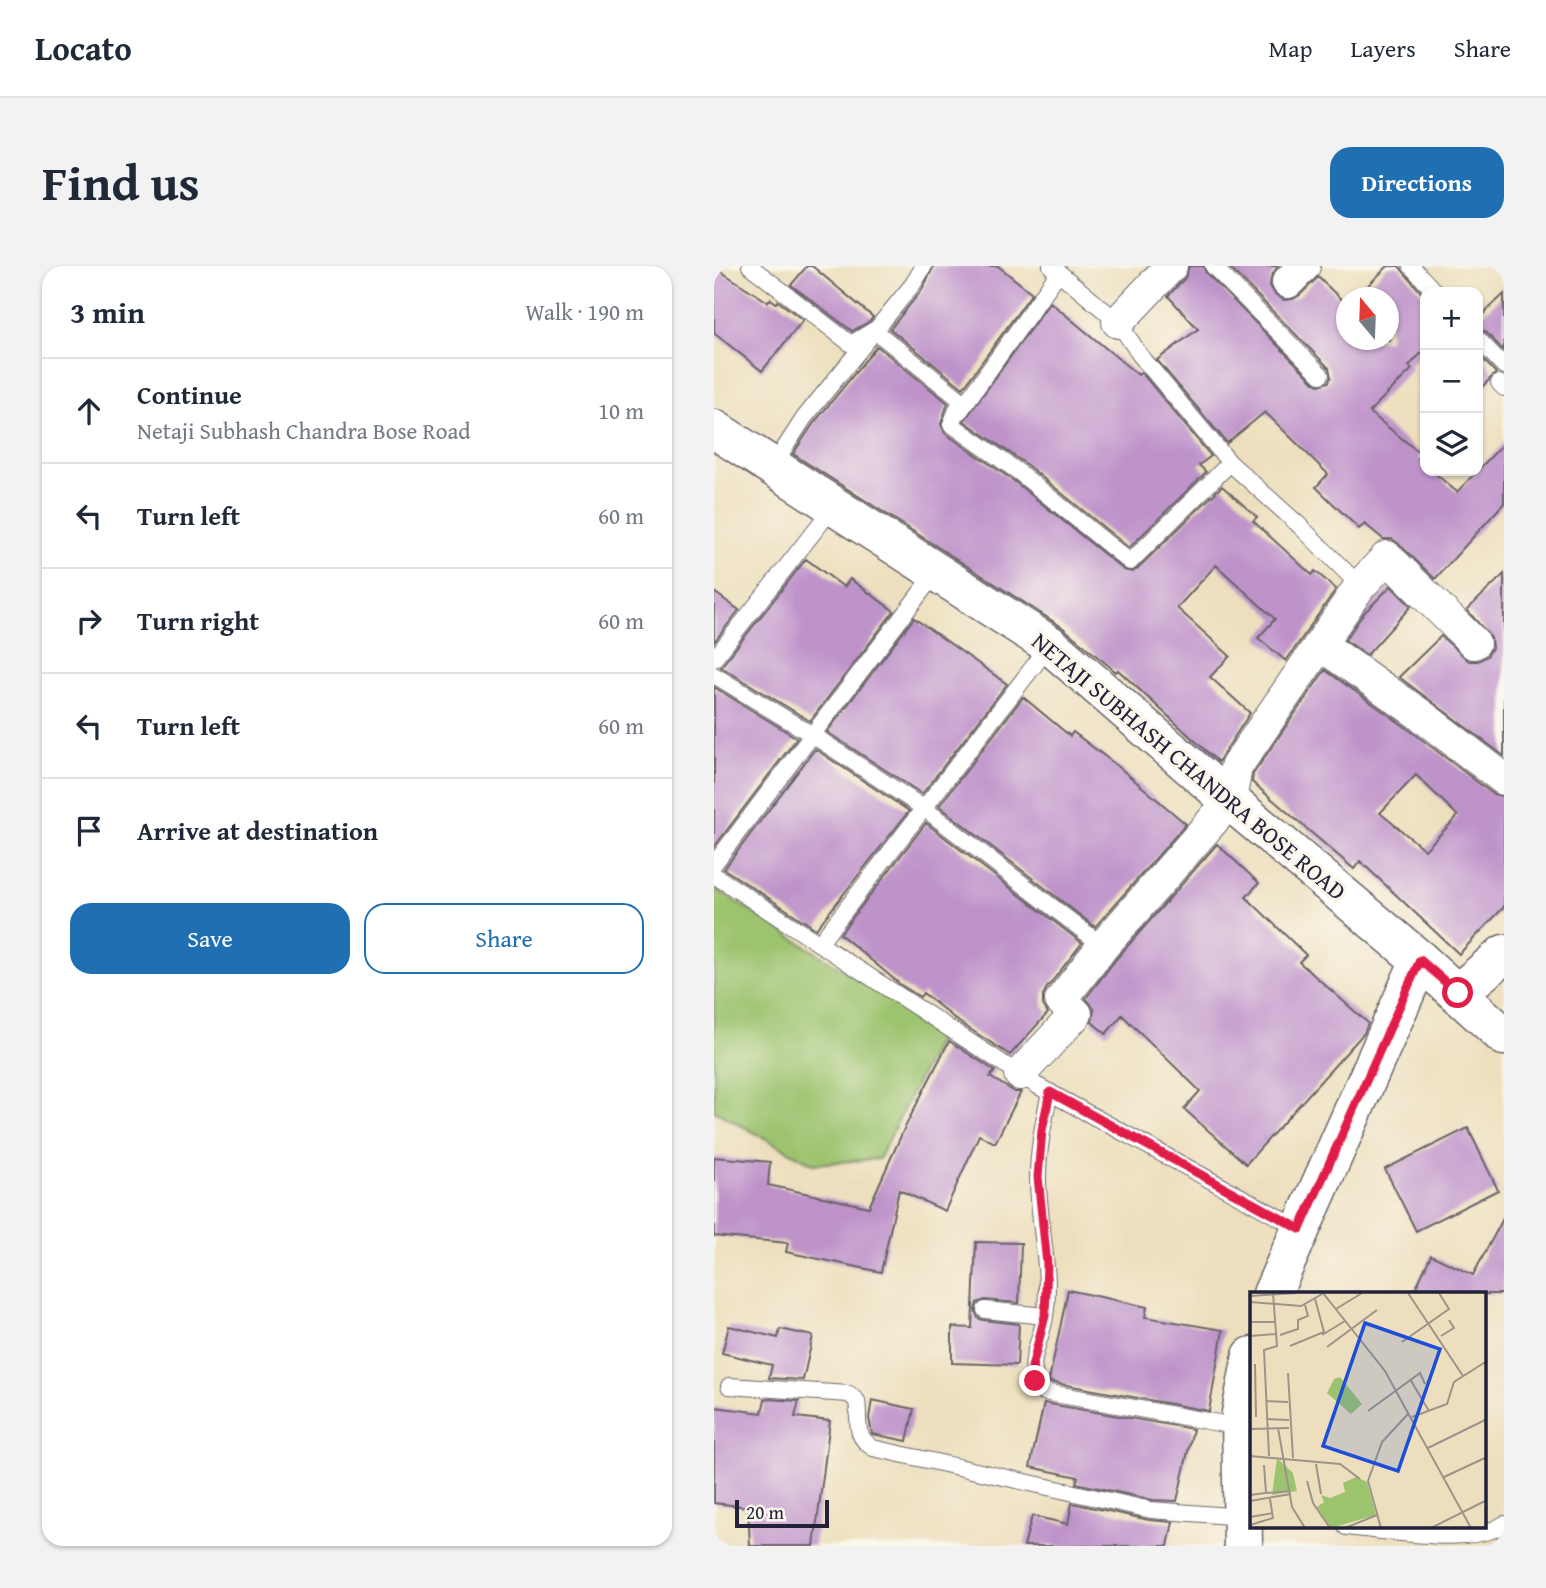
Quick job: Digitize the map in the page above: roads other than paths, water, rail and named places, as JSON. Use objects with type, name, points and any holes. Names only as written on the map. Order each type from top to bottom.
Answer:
[{"type":"main road","name":"NETAJI SUBHASH CHANDRA BOSE ROAD","points":[[715,431],[1050,645],[1420,960],[1504,1036]]},
{"type":"main road","points":[[1458,993],[1504,954]]},
{"type":"main road","points":[[1273,1292],[1420,960]]},
{"type":"main road","points":[[1245,1527],[1241,1413],[1250,1366]]},
{"type":"street","points":[[1118,322],[1171,266]]},
{"type":"street","points":[[1020,1074],[1076,1014],[1061,1000],[1103,946],[1230,801],[1236,767],[1360,586],[1387,556],[1474,643]]},
{"type":"street","points":[[1321,645],[1418,713],[1504,779]]},
{"type":"lane","points":[[750,266],[851,344],[874,330]]},
{"type":"lane","points":[[773,466],[804,418],[924,266]]},
{"type":"lane","points":[[1213,266],[1321,375]]},
{"type":"lane","points":[[1411,266],[1430,287]]},
{"type":"lane","points":[[951,424],[1055,269],[1118,322],[1140,355],[1230,463],[1291,517],[1360,586]]},
{"type":"lane","points":[[874,330],[961,400],[951,424]]},
{"type":"lane","points":[[1483,344],[1504,366]]},
{"type":"lane","points":[[951,424],[1020,473],[1130,562],[1230,463]]},
{"type":"lane","points":[[714,659],[834,506]]},
{"type":"lane","points":[[714,864],[937,571]]},
{"type":"lane","points":[[819,944],[1050,645]]},
{"type":"lane","points":[[714,675],[811,734],[925,809],[1103,946]]},
{"type":"lane","points":[[714,875],[1020,1074],[1300,1229]]},
{"type":"lane","points":[[1050,1092],[1042,1130],[1038,1177],[1047,1264],[1045,1316],[1032,1367],[1035,1381],[1044,1392],[1241,1427]]},
{"type":"lane","points":[[985,1310],[1045,1316]]},
{"type":"lane","points":[[729,1386],[849,1394],[857,1401],[858,1429],[862,1441],[873,1448],[1151,1510],[1245,1527]]},
{"type":"lane","points":[[1356,1528],[1461,1539],[1494,1532],[1504,1524]]}]
